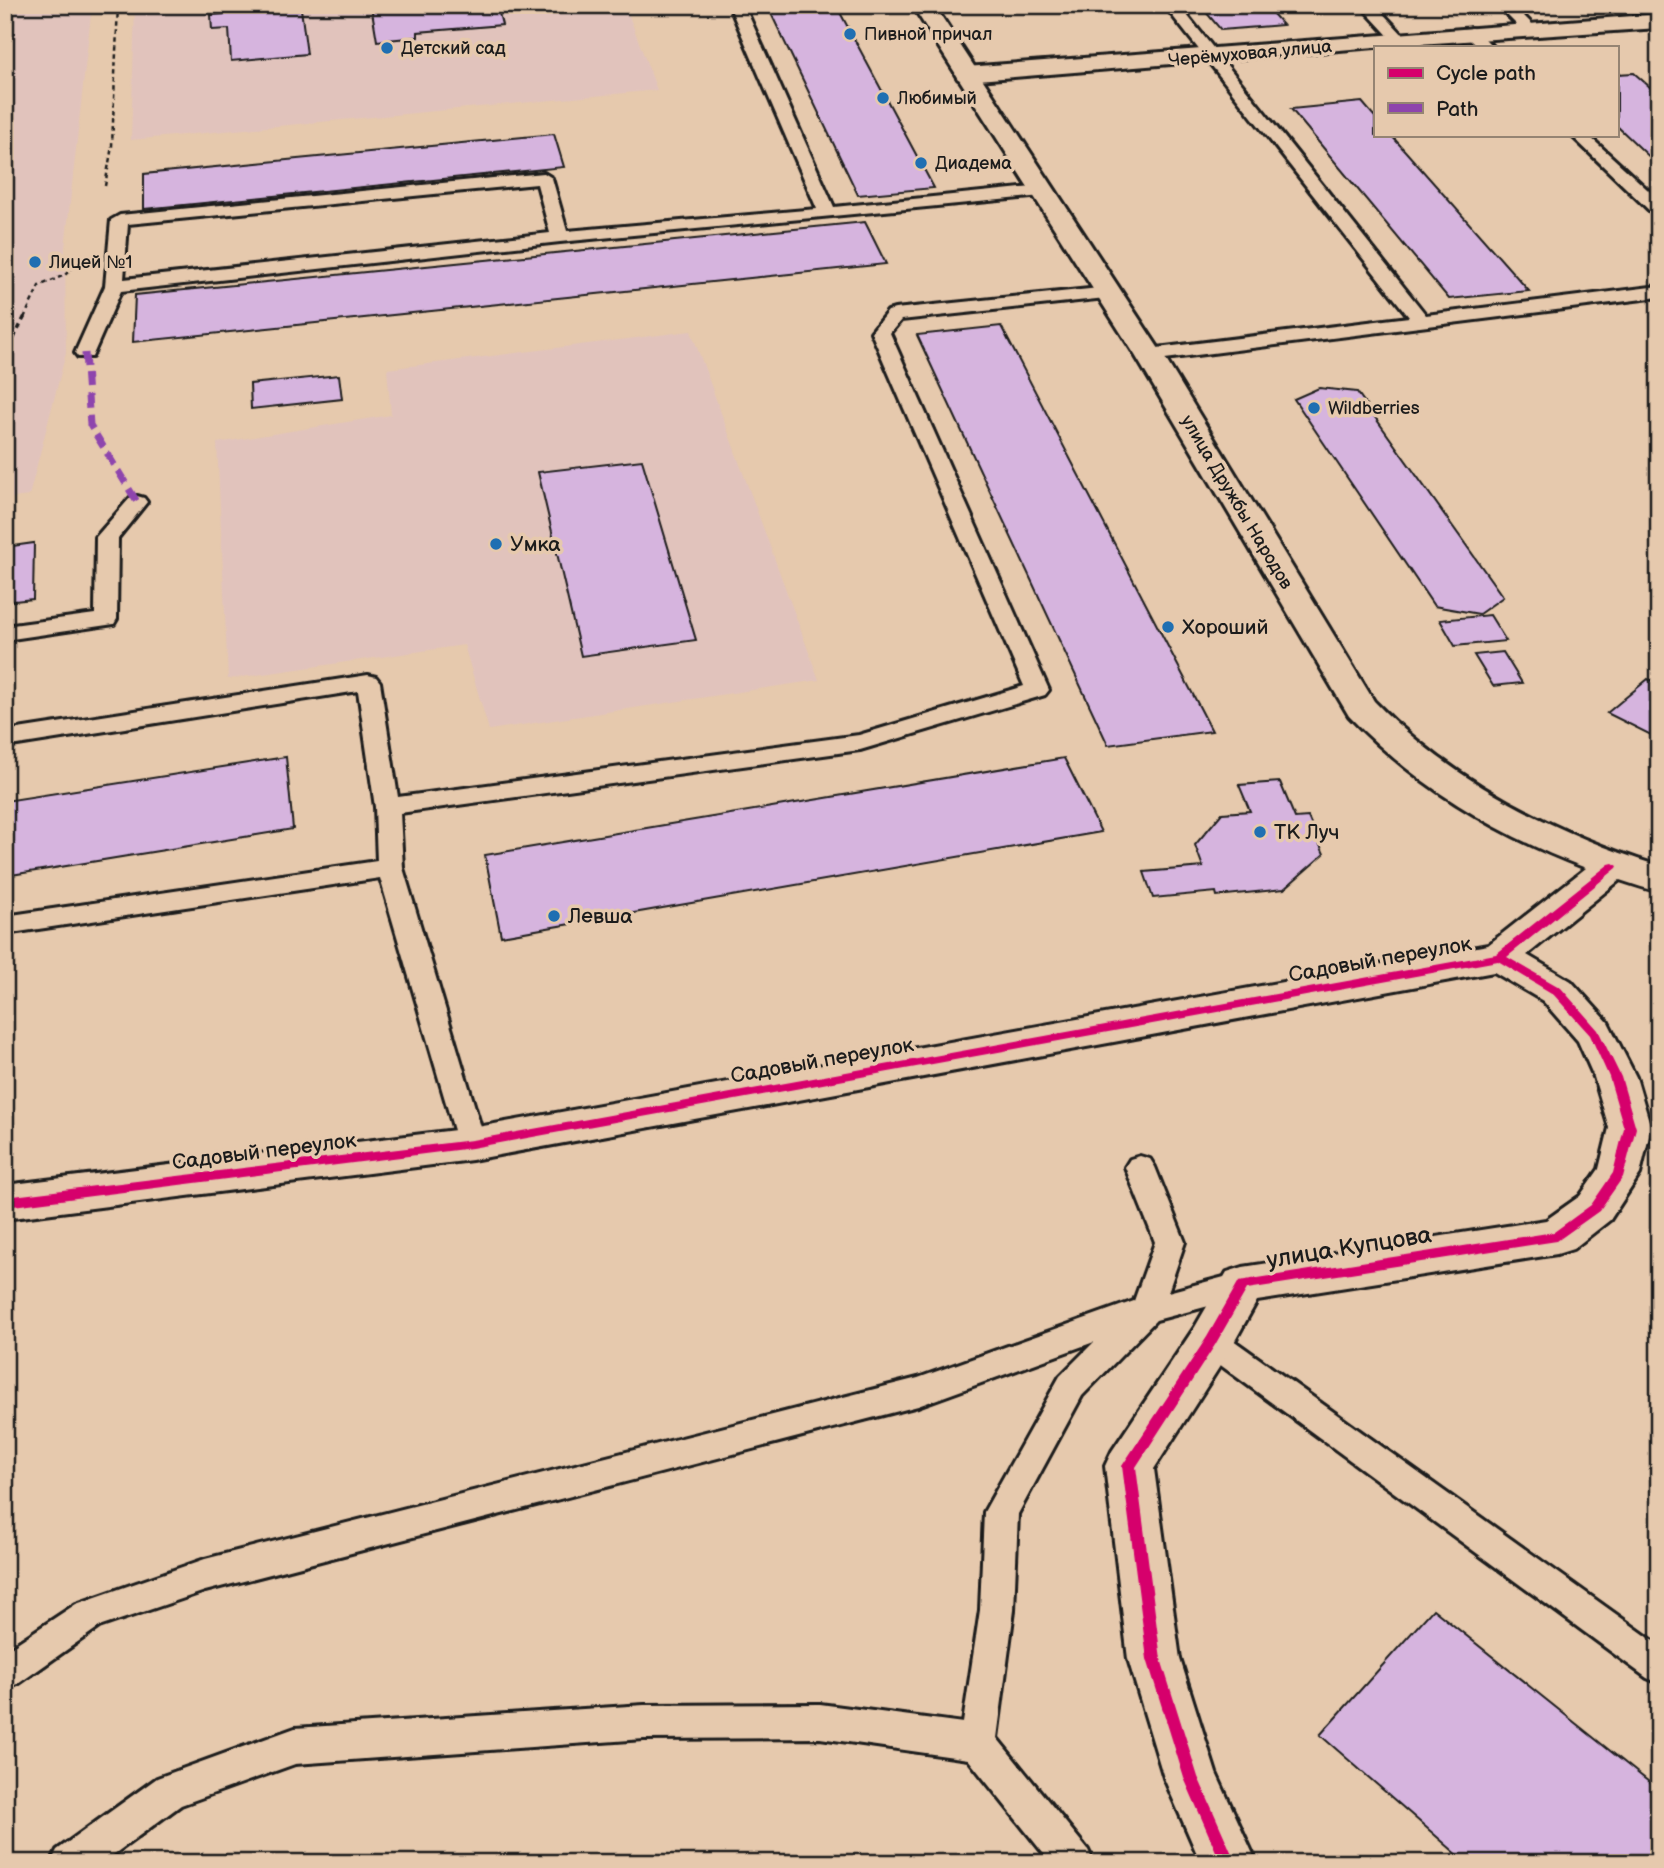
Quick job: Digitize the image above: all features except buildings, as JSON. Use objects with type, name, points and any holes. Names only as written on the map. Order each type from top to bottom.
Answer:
[{"type":"street","name":"улица Дружбы Народов","points":[[923,5],[1149,355],[1361,708],[1394,742],[1442,779],[1529,828],[1613,866],[1659,879]]},
{"type":"street","name":"Черёмуховая улица","points":[[966,74],[1213,57],[1400,40],[1479,40],[1528,29],[1659,21]]},
{"type":"street","name":"Садовый переулок","points":[[5,1202],[472,1144],[1499,957],[1613,866]]},
{"type":"street","name":"улица Купцова","points":[[1229,1863],[1191,1777],[1154,1659],[1129,1466],[1211,1341],[1243,1285],[1557,1236],[1595,1208],[1619,1174],[1630,1128],[1615,1077],[1594,1033],[1557,991],[1499,957]]},
{"type":"lane","points":[[736,5],[828,213]]},
{"type":"lane","points":[[1171,5],[1421,320]]},
{"type":"lane","points":[[1367,5],[1400,40]]},
{"type":"lane","points":[[1504,5],[1528,29]]},
{"type":"lane","points":[[1580,136],[1659,210]]},
{"type":"lane","points":[[85,354],[114,285],[120,220],[544,178],[560,237]]},
{"type":"lane","points":[[114,285],[560,237],[1042,191]]},
{"type":"lane","points":[[1149,355],[1659,291]]},
{"type":"lane","points":[[387,807],[860,741],[1037,690],[880,332],[895,316],[1109,293]]},
{"type":"lane","points":[[5,634],[106,619],[107,537],[137,502]]},
{"type":"lane","points":[[5,739],[368,682],[387,807],[390,868],[472,1144]]},
{"type":"lane","points":[[5,925],[390,868]]},
{"type":"lane","points":[[978,1744],[997,1610],[1001,1512],[1071,1386],[1146,1310],[1170,1242],[1140,1167]]},
{"type":"lane","points":[[5,1672],[88,1615],[205,1575],[918,1392],[1146,1310],[1243,1285]]},
{"type":"lane","points":[[1211,1341],[1659,1666]]},
{"type":"lane","points":[[71,1863],[170,1791],[295,1746],[644,1722],[820,1721],[978,1744],[1075,1863]]},
{"type":"path","points":[[5,342],[13,338],[39,286],[65,275],[120,220],[104,198],[111,146],[118,5]]},
{"type":"shaded area","name":"Лицей №1","points":[[5,5],[92,5],[65,248],[66,353],[29,496],[5,499]]},
{"type":"shaded area","name":"Детский сад","points":[[135,5],[625,5],[657,90],[131,140]]},
{"type":"shaded area","name":"Умка","points":[[691,331],[819,680],[489,730],[464,645],[228,679],[217,443],[391,415],[387,369]]},
{"type":"marked path","points":[[85,353],[90,425],[137,502]]},
{"type":"cycle path","points":[[5,1202],[472,1144],[1499,957],[1613,866]]},
{"type":"cycle path","points":[[1229,1863],[1191,1778],[1154,1659],[1129,1466],[1211,1341],[1243,1285],[1557,1236],[1595,1208],[1619,1174],[1630,1128],[1615,1077],[1594,1033],[1557,991],[1499,957]]},
{"type":"place","name":"Пивной причал","points":[[850,34]]},
{"type":"place","name":"Детский сад","points":[[387,48]]},
{"type":"place","name":"Любимый","points":[[883,98]]},
{"type":"place","name":"Диадема","points":[[921,163]]},
{"type":"place","name":"Лицей №1","points":[[35,262]]},
{"type":"place","name":"Wildberries","points":[[1314,408]]},
{"type":"place","name":"Умка","points":[[496,544]]},
{"type":"place","name":"Хороший","points":[[1168,627]]},
{"type":"place","name":"ТК Луч","points":[[1260,832]]},
{"type":"place","name":"Левша","points":[[554,916]]}]
